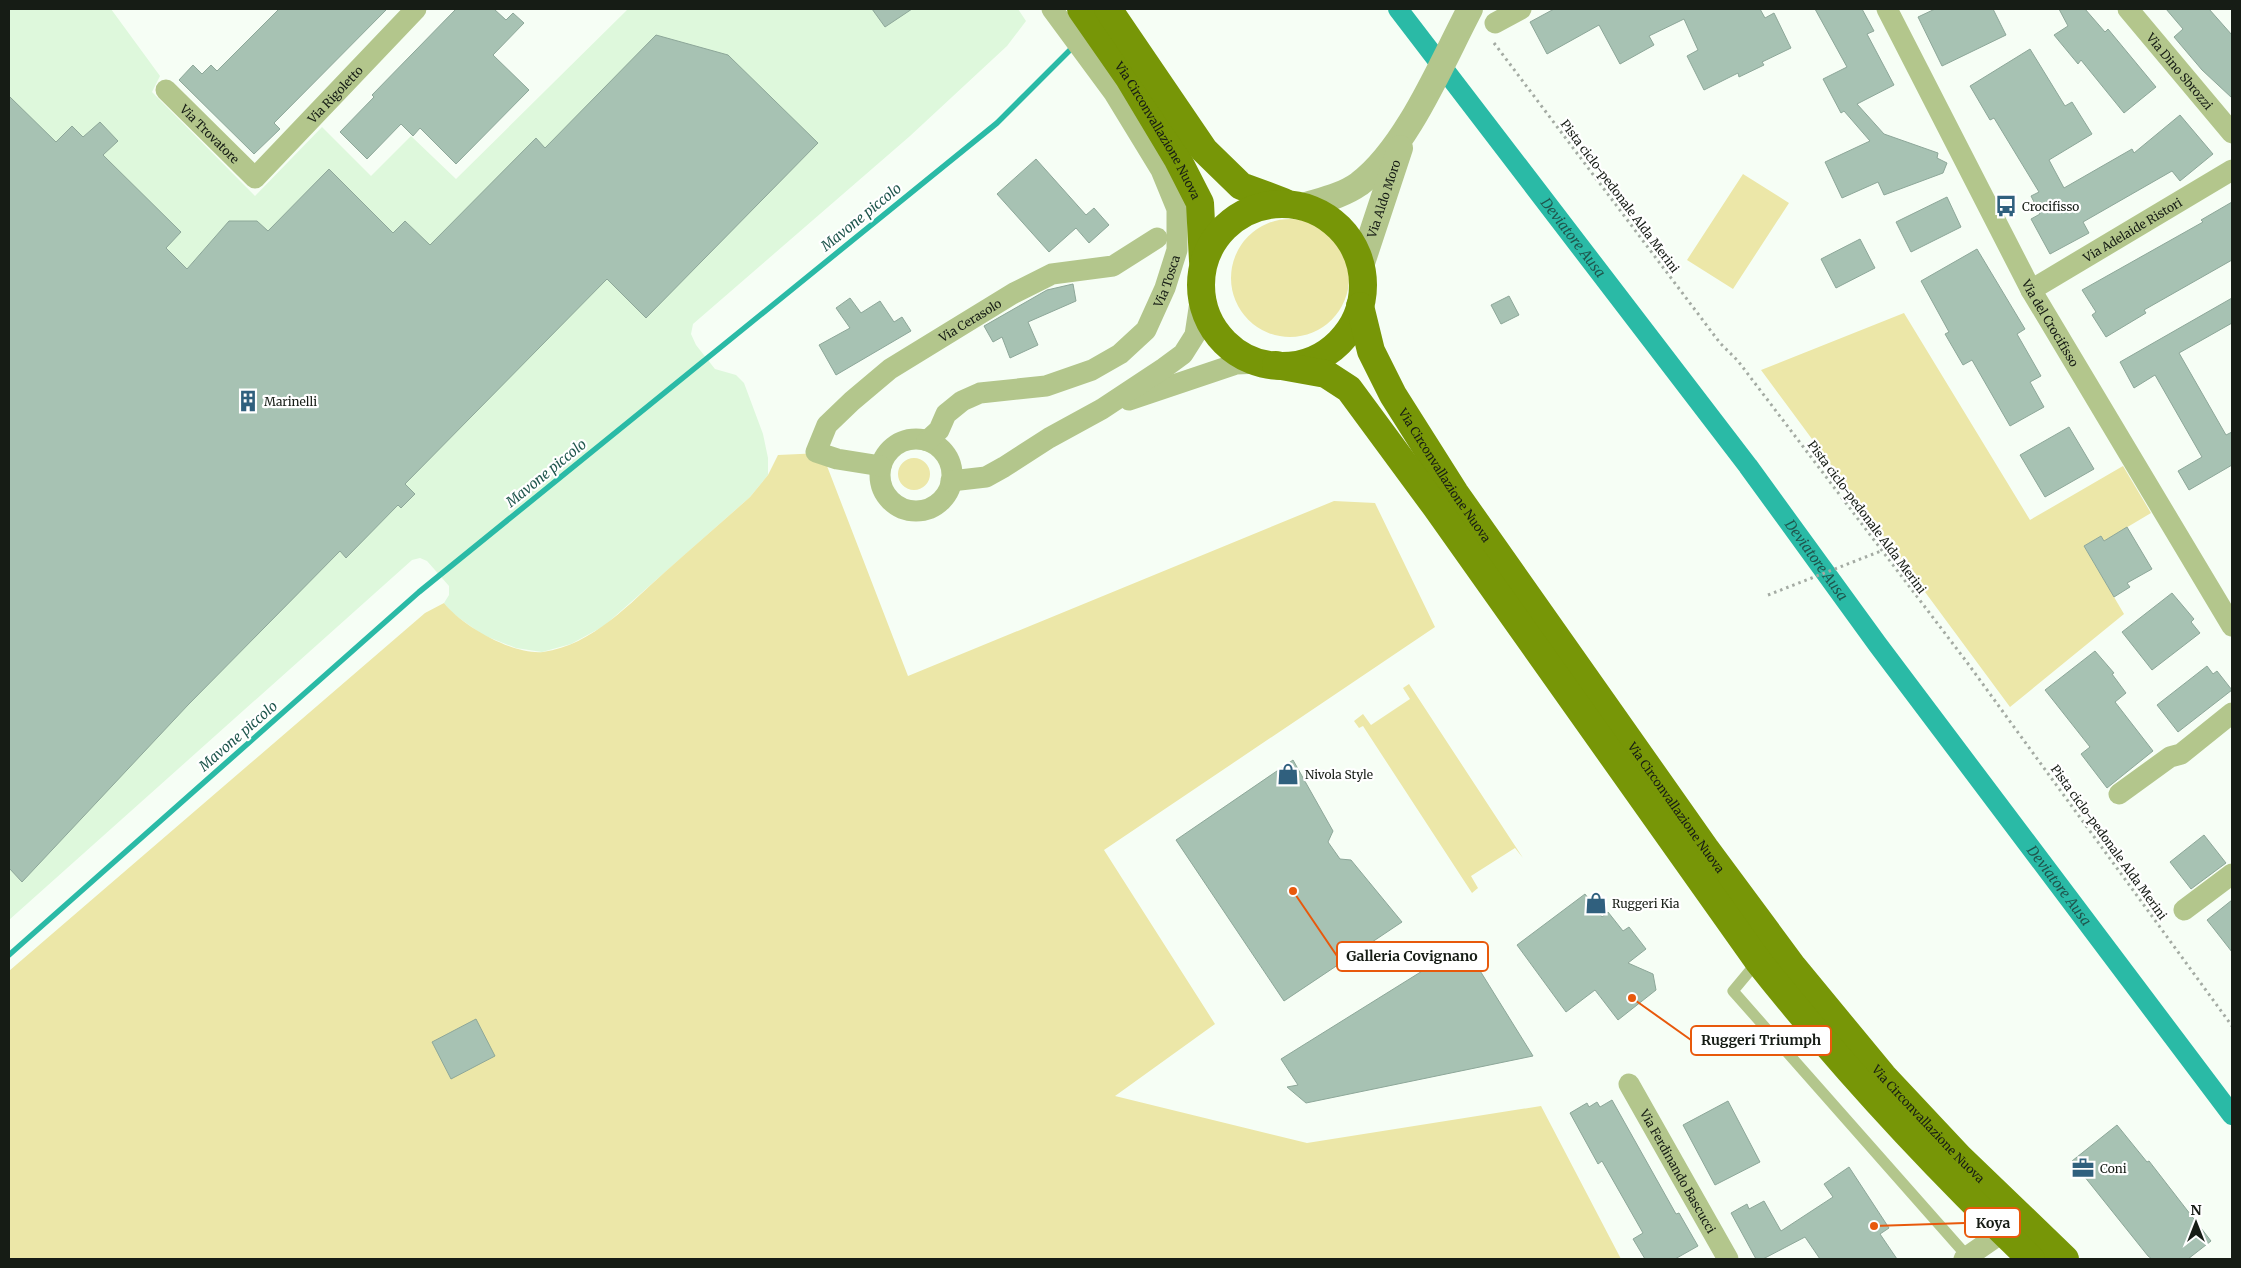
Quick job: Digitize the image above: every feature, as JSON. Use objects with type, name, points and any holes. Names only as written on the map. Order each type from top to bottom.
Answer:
[{"type":"main road","name":"Via Circonvallazione Nuova","points":[[1081,9],[1129,78],[1177,158],[1200,204],[1203,264]]},
{"type":"main road","name":"Via Circonvallazione Nuova","points":[[1108,9],[1129,78],[1240,186],[1295,205]]},
{"type":"main road","points":[[1271,204],[1295,205],[1316,211],[1340,228],[1356,252],[1361,266],[1363,292],[1355,320],[1346,334],[1329,350],[1308,361],[1268,364],[1246,357],[1232,349],[1221,338],[1208,318],[1201,295],[1200,279],[1203,264],[1217,235],[1234,219],[1255,208],[1271,204]]},
{"type":"main road","name":"Via Circonvallazione Nuova","points":[[1360,306],[1371,351],[1393,395],[1455,493],[1728,880],[1792,967],[1883,1076],[1959,1158],[2065,1259]]},
{"type":"main road","name":"Via Circonvallazione Nuova","points":[[1268,364],[1326,374],[1349,389],[1436,507],[1758,961],[1792,1004],[1907,1132],[2031,1259]]},
{"type":"street","name":"Via Rigoletto","points":[[254,178],[416,9]]},
{"type":"street","name":"Via Tosca","points":[[927,441],[939,430],[946,414],[962,401],[980,393],[1046,386],[1092,370],[1120,354],[1146,330],[1165,288],[1177,250],[1177,209],[1161,170],[1129,78],[1052,9]]},
{"type":"street","points":[[1295,205],[1344,193],[1359,184],[1372,172],[1406,131],[1470,9]]},
{"type":"street","points":[[1495,23],[1520,9]]},
{"type":"street","name":"Via del Crocifisso","points":[[1887,9],[2031,290],[2232,626]]},
{"type":"street","name":"Via Dino Sbrozzi","points":[[2128,9],[2232,133]]},
{"type":"street","name":"Via Trovatore","points":[[166,90],[254,178]]},
{"type":"street","name":"Via Aldo Moro","points":[[1361,266],[1406,131]]},
{"type":"street","name":"Via Adelaide Ristori","points":[[2031,290],[2232,170]]},
{"type":"street","name":"Via Cerasolo","points":[[881,466],[837,459],[816,452],[827,425],[890,369],[1014,293],[1052,274],[1113,266],[1157,238]]},
{"type":"street","points":[[951,481],[986,477],[1004,468],[1048,438],[1102,409],[1183,354],[1195,335],[1201,295]]},
{"type":"street","points":[[1102,409],[1236,364],[1268,364]]},
{"type":"street","points":[[904,441],[927,441],[936,446],[946,457],[952,471],[951,481],[948,492],[931,508],[920,511],[908,511],[888,499],[882,489],[880,478],[881,466],[885,456],[893,447],[904,441]]},
{"type":"street","points":[[2119,794],[2170,757],[2181,754],[2232,713]]},
{"type":"street","points":[[2184,910],[2232,874]]},
{"type":"street","name":"Via Ferdinando Bascucci","points":[[1629,1084],[1728,1259]]},
{"type":"street","points":[[1966,1258],[2003,1232]]},
{"type":"lane","points":[[1758,961],[1733,991],[1966,1258]]},
{"type":"path","name":"Pista ciclo-pedonale Alda Merini","points":[[1495,23],[1488,35],[1703,320],[1738,361],[1837,490],[1881,552],[1966,661],[2232,1026]]},
{"type":"path","points":[[1768,595],[1881,552]]},
{"type":"shaded area","points":[[9,9],[111,9],[160,76],[152,92],[255,196],[322,127],[371,176],[411,136],[456,179],[628,9],[1018,9],[1026,21],[1007,46],[910,136],[693,324],[691,334],[696,345],[715,369],[736,375],[744,383],[763,434],[768,458],[768,475],[750,497],[604,626],[571,644],[542,652],[516,648],[483,635],[452,613],[444,603],[449,595],[449,586],[427,561],[420,558],[412,560],[9,920]]},
{"type":"shaded area","points":[[1743,174],[1789,203],[1733,289],[1687,260]]},
{"type":"shaded area","points":[[1290,219],[1313,223],[1332,236],[1345,255],[1349,278],[1345,301],[1332,320],[1313,333],[1290,337],[1267,333],[1248,320],[1235,301],[1231,278],[1235,255],[1248,236],[1267,223]]},
{"type":"shaded area","points":[[1904,313],[2030,520],[2123,466],[2151,513],[2104,541],[2101,536],[2084,546],[2124,614],[2010,707],[1761,370]]},
{"type":"shaded area","points":[[822,453],[908,676],[1334,501],[1375,503],[1435,627],[1104,850],[1215,1024],[1115,1096],[1307,1143],[1541,1106],[1621,1259],[9,1259],[9,971],[425,613],[444,603],[463,621],[503,644],[531,652],[543,652],[561,648],[578,641],[610,621],[750,497],[768,475],[778,455]]},
{"type":"shaded area","points":[[914,458],[920,459],[925,463],[929,468],[929,480],[925,485],[920,489],[914,490],[908,489],[903,485],[899,480],[898,474],[899,468],[903,463],[908,459]]},
{"type":"shaded area","points":[[1409,684],[1523,858],[1515,848],[1471,876],[1478,888],[1472,893],[1363,726],[1359,728],[1354,721],[1363,714],[1371,725],[1410,699],[1403,688]]},
{"type":"building","points":[[279,9],[387,9],[274,123],[280,129],[254,154],[179,80],[193,65],[202,74],[211,65],[217,71]]},
{"type":"building","points":[[456,9],[494,9],[506,20],[513,13],[524,23],[493,55],[529,90],[456,164],[420,128],[413,136],[401,124],[367,159],[340,132],[374,97],[372,95]]},
{"type":"building","points":[[872,9],[912,9],[885,27]]},
{"type":"building","points":[[1554,9],[1760,9],[1765,18],[1774,13],[1791,48],[1762,62],[1764,65],[1739,77],[1738,73],[1704,90],[1687,56],[1698,50],[1684,19],[1649,36],[1654,45],[1620,64],[1599,25],[1547,54],[1530,22]]},
{"type":"building","points":[[1815,9],[1862,9],[1874,31],[1867,34],[1894,85],[1857,104],[1884,134],[1938,153],[1937,158],[1947,163],[1943,173],[1884,195],[1878,182],[1842,198],[1825,162],[1870,141],[1844,111],[1841,113],[1823,79],[1847,67]]},
{"type":"building","points":[[1935,9],[1993,9],[2006,35],[1942,66],[1918,17]]},
{"type":"building","points":[[2059,9],[2085,9],[2105,32],[2108,29],[2156,87],[2124,113],[2081,60],[2078,64],[2054,35],[2068,26]]},
{"type":"building","points":[[2166,9],[2209,9],[2232,35],[2232,98],[2202,70],[2174,37],[2183,29]]},
{"type":"building","name":"Marinelli","points":[[656,35],[728,55],[818,143],[646,318],[607,279],[405,484],[415,494],[401,508],[398,505],[346,558],[340,551],[188,705],[22,882],[9,868],[9,96],[56,142],[72,126],[83,137],[100,122],[118,141],[103,155],[181,232],[166,248],[187,269],[229,221],[257,221],[268,231],[329,169],[393,233],[405,221],[430,245],[536,138],[545,148]]},
{"type":"building","points":[[2030,49],[2065,106],[2072,102],[2092,134],[2049,160],[2064,188],[2132,149],[2134,153],[2180,115],[2213,154],[2180,181],[2172,171],[2083,222],[2089,233],[2050,254],[2031,219],[2040,214],[2031,196],[2039,192],[1994,118],[1990,120],[1970,86]]},
{"type":"building","points":[[1036,159],[1086,215],[1094,208],[1109,225],[1089,243],[1076,228],[1049,252],[997,194]]},
{"type":"building","points":[[1947,197],[1961,227],[1911,252],[1896,222]]},
{"type":"building","points":[[2232,202],[2232,260],[2144,310],[2146,313],[2106,337],[2092,315],[2096,312],[2082,290],[2203,222],[2201,220]]},
{"type":"building","points":[[1860,239],[1875,268],[1836,288],[1821,259]]},
{"type":"building","points":[[1977,249],[2025,329],[2017,334],[2041,376],[2030,382],[2044,407],[2010,426],[1972,360],[1963,365],[1945,334],[1949,332],[1921,281]]},
{"type":"building","points":[[1073,284],[1076,301],[1028,322],[1038,345],[1010,358],[1002,337],[993,342],[984,326],[1047,290]]},
{"type":"building","points":[[1509,296],[1519,315],[1501,324],[1491,305]]},
{"type":"building","points":[[850,298],[861,313],[880,301],[894,322],[902,317],[911,331],[836,375],[819,345],[850,328],[836,308]]},
{"type":"building","points":[[2232,298],[2232,323],[2179,353],[2226,435],[2232,432],[2232,465],[2189,490],[2178,471],[2202,457],[2155,375],[2134,388],[2120,362]]},
{"type":"building","points":[[2069,427],[2094,469],[2045,497],[2020,455]]},
{"type":"building","points":[[2127,527],[2152,569],[2127,583],[2130,587],[2114,597],[2084,546],[2101,536],[2104,541]]},
{"type":"building","points":[[2172,593],[2194,619],[2191,622],[2200,633],[2152,670],[2122,632]]},
{"type":"building","points":[[2095,651],[2114,673],[2112,674],[2126,693],[2115,702],[2153,751],[2107,788],[2081,754],[2090,747],[2045,690]]},
{"type":"building","points":[[2207,666],[2213,674],[2217,671],[2232,690],[2178,732],[2157,705]]},
{"type":"building","points":[[1293,760],[1333,831],[1328,842],[1340,859],[1351,860],[1402,922],[1284,1001],[1176,840]]},
{"type":"building","points":[[2204,835],[2226,863],[2191,889],[2170,862]]},
{"type":"building","points":[[1585,894],[1602,917],[1608,912],[1623,931],[1629,927],[1646,949],[1628,963],[1653,974],[1656,990],[1618,1020],[1595,990],[1566,1012],[1517,945]]},
{"type":"building","points":[[2232,900],[2232,952],[2207,920]]},
{"type":"building","points":[[1464,945],[1533,1056],[1306,1103],[1287,1087],[1298,1085],[1281,1059]]},
{"type":"building","points":[[476,1019],[495,1056],[451,1079],[432,1042]]},
{"type":"building","points":[[1612,1100],[1676,1214],[1679,1213],[1698,1246],[1675,1259],[1645,1259],[1633,1239],[1643,1233],[1602,1161],[1598,1164],[1570,1113],[1587,1103],[1589,1107],[1597,1102],[1600,1107]]},
{"type":"building","points":[[1728,1101],[1760,1162],[1715,1185],[1683,1125]]},
{"type":"building","points":[[2117,1125],[2147,1162],[2149,1161],[2211,1241],[2188,1259],[2152,1259],[2148,1256],[2072,1161]]},
{"type":"building","points":[[1849,1167],[1889,1228],[1880,1234],[1897,1259],[1820,1259],[1805,1237],[1763,1259],[1756,1259],[1731,1213],[1747,1204],[1749,1209],[1764,1201],[1781,1231],[1833,1197],[1824,1184]]},
{"type":"waterway","name":"Deviatore Ausa","points":[[1398,9],[1748,466],[1878,645],[2232,1115]]},
{"type":"waterway","name":"Mavone piccolo","points":[[9,955],[419,592],[997,123],[1073,47]]},
{"type":"place","name":"Crocifisso","points":[[2006,206]]},
{"type":"place","name":"Marinelli","points":[[248,401]]},
{"type":"place","name":"Nivola Style","points":[[1288,774]]},
{"type":"place","name":"Galleria Covignano","points":[[1293,891]]},
{"type":"place","name":"Ruggeri Kia","points":[[1596,903]]},
{"type":"place","name":"Ruggeri Triumph","points":[[1632,998]]},
{"type":"place","name":"Coni","points":[[2083,1168]]},
{"type":"place","name":"Koya","points":[[1874,1226]]}]
